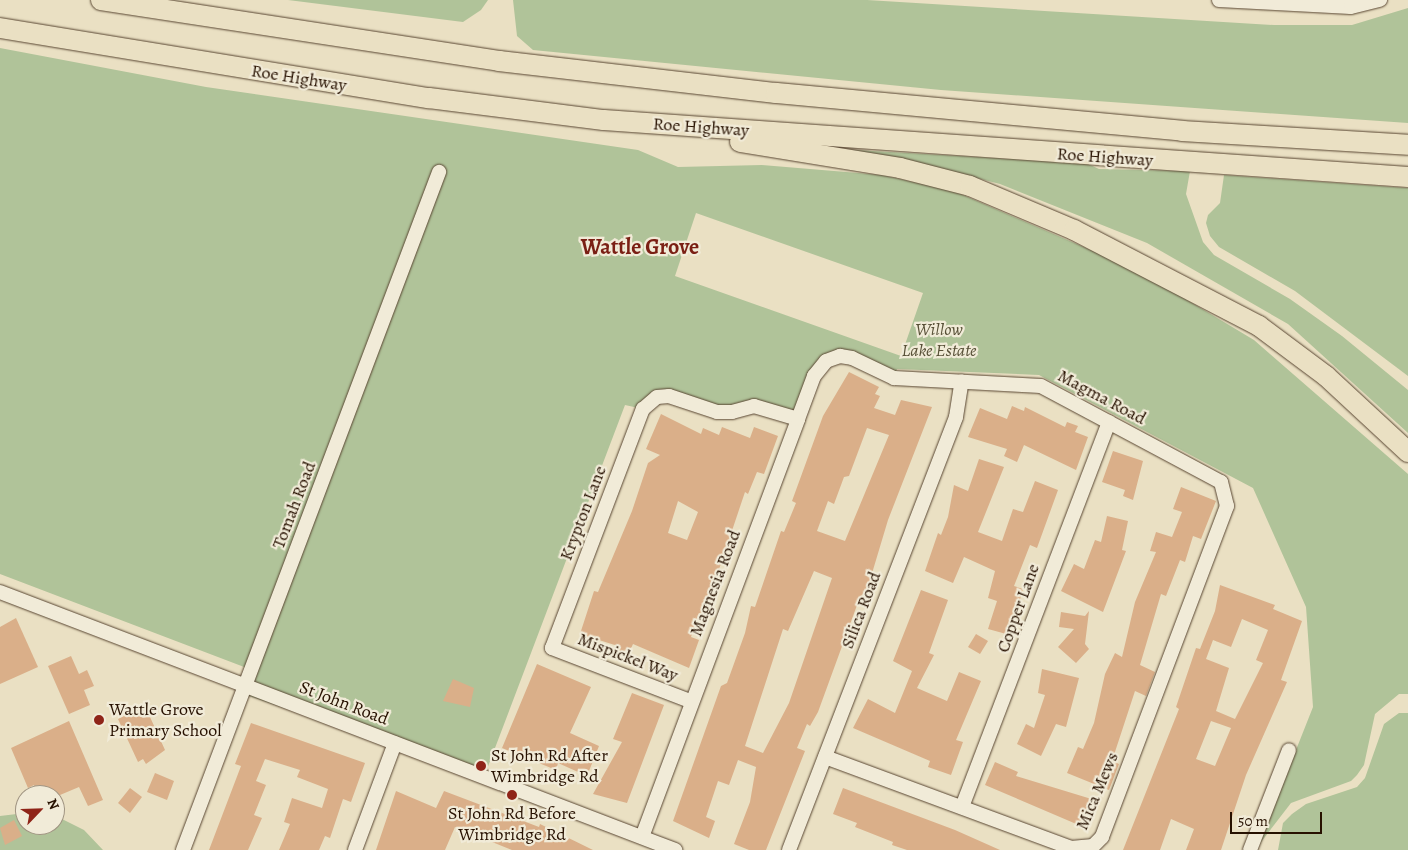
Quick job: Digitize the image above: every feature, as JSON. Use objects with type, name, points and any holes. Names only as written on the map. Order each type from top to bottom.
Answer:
[{"type":"highway","name":"Roe Highway","points":[[102,0],[518,64],[839,100],[1285,138],[1408,145]]},
{"type":"highway","name":"Roe Highway","points":[[0,28],[400,94],[604,120],[1408,177]]},
{"type":"highway","points":[[604,120],[900,168],[970,186],[1146,264],[1259,326],[1326,376],[1408,452]]},
{"type":"highway","points":[[1285,138],[1408,137]]},
{"type":"street","points":[[1219,0],[1351,7],[1380,0]]},
{"type":"street","name":"Tomah Road","points":[[183,850],[439,172]]},
{"type":"street","name":"Magma Road","points":[[840,356],[894,378],[1041,386],[1222,482]]},
{"type":"street","name":"Magnesia Road","points":[[642,837],[690,701],[814,376],[826,361],[840,356]]},
{"type":"street","name":"Silica Road","points":[[789,850],[956,417],[962,381]]},
{"type":"street","name":"Krypton Lane","points":[[552,648],[643,409],[657,397],[669,396],[717,412],[732,412],[754,406],[770,408],[798,419]]},
{"type":"street","name":"Copper Lane","points":[[962,807],[1109,422]]},
{"type":"street","name":"Mica Mews","points":[[825,757],[1071,848],[1086,849],[1099,841],[1228,506],[1222,482]]},
{"type":"street","name":"St John Road","points":[[0,592],[675,850]]},
{"type":"street","name":"Mispickel Way","points":[[552,648],[690,701]]},
{"type":"street","points":[[355,850],[395,743]]},
{"type":"street","points":[[1250,850],[1289,750]]},
{"type":"green space","points":[[288,0],[488,0],[481,10],[463,22]]},
{"type":"green space","points":[[513,0],[867,0],[1274,25],[1352,25],[1408,8],[1408,123],[941,90],[533,50],[517,36]]},
{"type":"green space","name":"Willow Lake Estate","points":[[0,48],[206,87],[638,150],[678,167],[762,165],[882,175],[954,191],[1137,270],[1254,340],[1408,474],[1408,694],[1399,694],[1375,714],[1364,765],[1357,775],[1351,781],[1291,803],[1258,846],[1313,707],[1306,607],[1253,488],[1039,375],[897,369],[894,378],[852,358],[826,361],[798,419],[770,408],[732,412],[669,396],[643,409],[625,405],[484,777],[243,694],[252,670],[0,574]],"holes":[[[696,213],[923,293],[901,356],[675,276]]]},
{"type":"green space","points":[[820,148],[1086,163],[1099,169],[1190,171],[1186,194],[1203,242],[1214,255],[1290,299],[1342,336],[1408,390],[1408,433],[1288,324],[1147,243],[1000,184],[922,164]]},
{"type":"green space","points":[[1224,175],[1408,188],[1408,376],[1295,291],[1219,247],[1210,236],[1206,223],[1208,215],[1220,203]]},
{"type":"green space","points":[[1399,713],[1408,713],[1408,850],[1278,850],[1283,823],[1292,814],[1306,804],[1357,787],[1365,778],[1384,724]]},
{"type":"green space","points":[[15,814],[15,835],[65,835],[65,820],[84,830],[103,850],[0,850],[0,816]]},
{"type":"building","points":[[849,372],[879,387],[875,394],[880,396],[874,408],[895,415],[901,400],[932,407],[888,520],[867,590],[860,597],[818,712],[810,726],[807,724],[797,748],[805,751],[766,850],[749,850],[734,844],[750,802],[756,767],[738,760],[729,785],[718,781],[706,817],[715,821],[709,838],[673,821],[721,686],[727,683],[745,633],[751,606],[755,607],[781,531],[784,532],[796,503],[792,501],[823,416]],"holes":[[[867,428],[889,435],[845,541],[817,531],[828,501],[834,504],[844,477],[849,476]],[[814,571],[832,578],[789,703],[763,753],[745,746],[783,629],[788,631]]]},
{"type":"building","points":[[1012,406],[1024,411],[1025,407],[1065,427],[1067,422],[1078,426],[1075,432],[1088,437],[1076,470],[1024,445],[1017,462],[1004,456],[1007,449],[968,437],[980,408],[1007,419]]},
{"type":"building","points":[[661,414],[701,434],[703,428],[719,435],[722,427],[750,438],[754,427],[778,436],[764,474],[757,472],[748,494],[745,492],[704,614],[699,613],[691,637],[699,640],[689,668],[633,644],[628,655],[619,651],[621,647],[580,634],[594,591],[598,592],[632,511],[648,463],[660,455],[646,449]],"holes":[[[678,501],[698,512],[687,540],[668,533]]]},
{"type":"building","points":[[1113,451],[1143,461],[1133,500],[1123,496],[1125,490],[1102,482]]},
{"type":"building","points":[[979,459],[1004,467],[978,532],[1002,541],[1013,509],[1023,512],[1035,481],[1058,490],[1037,548],[1030,545],[1014,586],[1023,589],[1010,635],[988,629],[997,601],[988,598],[995,571],[964,557],[953,583],[925,571],[938,533],[941,535],[948,517],[954,485],[968,491]]},
{"type":"building","points":[[1181,487],[1216,501],[1201,539],[1193,536],[1185,562],[1180,560],[1166,596],[1161,594],[1140,665],[1155,672],[1146,696],[1135,691],[1112,761],[1119,764],[1109,790],[1067,773],[1078,747],[1083,749],[1094,723],[1105,674],[1115,653],[1122,657],[1135,602],[1156,552],[1150,551],[1156,532],[1172,537],[1182,512],[1173,509]]},
{"type":"building","points":[[1107,516],[1128,521],[1122,550],[1126,551],[1103,612],[1061,591],[1074,564],[1084,569],[1095,540],[1101,542]]},
{"type":"building","points":[[1220,585],[1275,605],[1273,609],[1302,621],[1281,680],[1287,682],[1246,775],[1221,850],[1186,850],[1194,829],[1171,819],[1160,850],[1123,850],[1179,709],[1176,707],[1196,648],[1200,649],[1215,611]],"holes":[[[1242,619],[1268,630],[1256,660],[1263,663],[1235,719],[1216,711],[1229,668],[1206,659],[1213,640],[1231,647]],[[1211,721],[1231,728],[1215,766],[1196,759]]]},
{"type":"building","points":[[921,590],[948,600],[929,653],[934,655],[917,688],[947,701],[959,672],[981,681],[956,740],[963,742],[951,775],[928,767],[930,761],[853,728],[868,699],[895,713],[912,671],[893,661]]},
{"type":"building","points":[[1089,611],[1085,644],[1089,649],[1076,663],[1058,647],[1074,629],[1059,627],[1061,612],[1085,616]]},
{"type":"building","points":[[16,618],[38,667],[0,684],[0,627]]},
{"type":"building","points":[[976,634],[988,641],[980,654],[968,647]]},
{"type":"building","points":[[71,656],[79,674],[87,670],[94,686],[84,690],[90,705],[69,714],[48,666]]},
{"type":"building","points":[[537,664],[591,687],[570,733],[599,746],[587,776],[558,763],[556,770],[502,748]]},
{"type":"building","points":[[1042,669],[1079,678],[1066,727],[1056,724],[1041,756],[1017,744],[1026,724],[1034,728],[1045,695],[1038,693]]},
{"type":"building","points":[[453,679],[474,688],[470,707],[443,701]]},
{"type":"building","points":[[632,693],[664,705],[627,803],[593,794],[622,742],[613,739]]},
{"type":"building","points":[[145,706],[165,750],[146,764],[143,759],[138,762],[118,719]]},
{"type":"building","points":[[69,721],[103,800],[88,806],[79,787],[65,793],[65,785],[27,785],[11,748]]},
{"type":"building","points":[[251,723],[365,763],[351,802],[343,799],[330,838],[325,836],[319,850],[279,850],[290,824],[284,822],[292,798],[322,808],[328,789],[297,777],[300,770],[265,759],[256,781],[266,785],[254,815],[262,818],[248,850],[209,850],[241,766],[235,764]]},
{"type":"building","points":[[995,762],[1018,772],[1016,776],[1098,801],[1088,829],[985,785]]},
{"type":"building","points":[[155,773],[174,781],[167,800],[147,792]]},
{"type":"building","points":[[130,788],[142,797],[130,813],[118,803]]},
{"type":"building","points":[[843,788],[955,830],[1000,850],[907,850],[892,845],[893,842],[855,827],[857,823],[833,814]]},
{"type":"building","points":[[396,791],[436,808],[444,791],[539,827],[540,824],[593,850],[512,850],[455,827],[445,850],[376,850]]},
{"type":"building","points":[[14,820],[15,835],[22,836],[5,845],[0,828]]},
{"type":"place","name":"Wattle Grove Primary School","points":[[99,720]]},
{"type":"place","name":"St John Rd After Wimbridge Rd","points":[[481,766]]},
{"type":"place","name":"St John Rd Before Wimbridge Rd","points":[[512,795]]},
{"type":"district","name":"Wattle Grove","points":[[640,248]]}]
